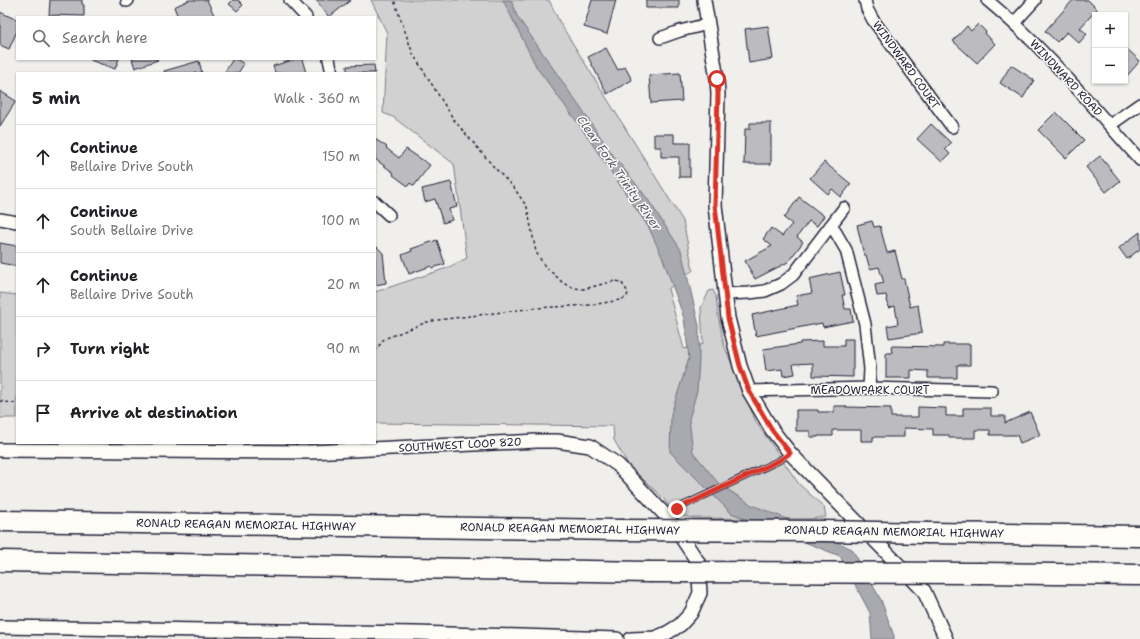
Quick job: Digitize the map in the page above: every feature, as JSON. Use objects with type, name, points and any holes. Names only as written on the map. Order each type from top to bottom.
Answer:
[{"type":"highway","name":"RONALD REAGAN MEMORIAL HIGHWAY","points":[[0,521],[1140,536]]},
{"type":"highway","points":[[0,561],[648,572],[1140,575]]},
{"type":"street","points":[[290,0],[305,16]]},
{"type":"street","points":[[704,0],[717,79],[718,94],[715,205],[725,294],[732,339],[749,391],[772,430],[790,453],[924,591],[946,639]]},
{"type":"street","name":"WINDWARD COURT","points":[[865,0],[872,20],[952,127]]},
{"type":"street","name":"WINDWARD ROAD","points":[[988,0],[1014,23],[1064,73],[1140,160]]},
{"type":"street","points":[[1014,23],[1035,0]]},
{"type":"street","points":[[660,38],[708,24]]},
{"type":"street","points":[[329,60],[332,72]]},
{"type":"street","points":[[1110,126],[1140,104]]},
{"type":"street","points":[[376,203],[389,215]]},
{"type":"street","points":[[725,294],[765,291],[781,284],[792,275],[844,208]]},
{"type":"street","points":[[0,219],[16,222]]},
{"type":"street","points":[[830,226],[846,250],[865,324],[870,369],[869,388]]},
{"type":"street","name":"MEADOWPARK COURT","points":[[749,391],[869,388],[992,391]]},
{"type":"street","name":"SOUTHWEST LOOP 820","points":[[0,450],[310,452],[557,441],[590,446],[618,465],[665,515],[698,562],[700,593],[691,613],[680,625],[667,633],[655,638],[631,639]]},
{"type":"street","points":[[0,627],[617,639]]},
{"type":"lane","points":[[665,515],[780,460],[790,453]]},
{"type":"path","points":[[376,350],[384,339],[427,322],[518,309],[606,303],[627,297],[628,292],[621,282],[615,281],[584,289],[574,288],[564,283],[544,265],[536,252],[527,207],[517,192],[454,120],[413,54],[394,0]]},
{"type":"path","points":[[0,401],[16,404]]},
{"type":"shaded area","points":[[371,0],[549,0],[560,23],[683,221],[693,270],[668,289],[684,349],[703,344],[701,308],[709,291],[713,290],[716,296],[724,345],[756,422],[799,484],[824,507],[826,517],[809,519],[693,518],[674,514],[664,499],[629,466],[614,440],[613,426],[376,423],[376,292],[447,268],[467,258],[454,164],[393,117],[383,113],[387,33]]},
{"type":"shaded area","points":[[0,293],[16,295],[16,418],[0,418]]},
{"type":"water","name":"Clear Fork Trinity River","points":[[503,0],[511,0],[517,16],[613,155],[647,198],[681,250],[699,326],[697,391],[689,419],[693,452],[719,484],[752,505],[792,521],[852,549],[881,600],[894,639],[872,639],[870,613],[840,556],[731,513],[670,452],[671,414],[689,358],[684,318],[663,259],[649,228],[580,126],[537,68]]},
{"type":"building","points":[[50,0],[82,0],[82,4],[84,5],[84,16],[49,15]]},
{"type":"building","points":[[189,0],[207,0],[215,16],[178,16],[174,7]]},
{"type":"building","points":[[233,0],[238,0],[243,5],[237,11],[229,4]]},
{"type":"building","points":[[316,0],[351,0],[330,16],[328,16]]},
{"type":"building","points":[[592,0],[616,0],[607,34],[584,27]]},
{"type":"building","points":[[646,0],[679,0],[679,8],[646,8]]},
{"type":"building","points":[[1073,0],[1088,0],[1097,9],[1092,12],[1092,15],[1080,28],[1087,34],[1079,43],[1067,32],[1057,42],[1045,31]]},
{"type":"building","points":[[0,12],[16,20],[16,33],[9,49],[0,45]]},
{"type":"building","points":[[978,24],[995,44],[977,63],[953,41],[967,26],[971,31]]},
{"type":"building","points":[[768,26],[773,59],[749,63],[745,29]]},
{"type":"building","points":[[606,48],[618,70],[625,67],[632,80],[607,94],[588,57]]},
{"type":"building","points":[[1128,50],[1140,61],[1128,75]]},
{"type":"building","points":[[90,60],[119,60],[115,69]]},
{"type":"building","points":[[132,60],[158,60],[135,68]]},
{"type":"building","points":[[232,60],[238,60],[244,64],[239,72],[225,72]]},
{"type":"building","points":[[293,60],[302,60],[306,72],[275,72],[273,66]]},
{"type":"building","points":[[199,61],[202,72],[164,72]]},
{"type":"building","points":[[374,65],[375,72],[347,72],[347,66]]},
{"type":"building","points":[[1011,65],[1034,80],[1023,98],[1000,83]]},
{"type":"building","points":[[680,73],[682,101],[651,103],[649,75]]},
{"type":"building","points":[[0,91],[16,101],[0,126]]},
{"type":"building","points":[[1056,112],[1084,140],[1066,158],[1038,130]]},
{"type":"building","points":[[750,123],[771,123],[771,164],[744,164],[745,129],[750,129]]},
{"type":"building","points":[[931,124],[951,143],[945,149],[950,154],[942,162],[917,139]]},
{"type":"building","points":[[654,134],[674,134],[674,143],[690,143],[690,177],[679,177],[679,157],[661,157],[661,147],[654,147]]},
{"type":"building","points":[[376,140],[399,158],[406,149],[430,165],[414,186],[410,183],[408,186],[393,175],[394,173],[376,160]]},
{"type":"building","points":[[1100,156],[1120,181],[1106,192],[1086,167]]},
{"type":"building","points":[[824,162],[851,184],[841,197],[832,189],[828,194],[810,178]]},
{"type":"building","points":[[451,182],[457,207],[449,209],[452,220],[443,223],[435,199],[425,202],[422,189]]},
{"type":"building","points":[[799,197],[824,216],[817,226],[809,221],[797,237],[803,242],[788,262],[755,279],[745,261],[772,246],[763,239],[771,228],[782,236],[792,224],[784,218]]},
{"type":"building","points":[[872,221],[874,227],[880,226],[887,253],[895,251],[902,279],[904,279],[910,307],[918,305],[922,333],[889,338],[887,326],[898,324],[895,306],[889,308],[886,295],[877,296],[875,285],[884,283],[879,267],[870,269],[866,255],[864,255],[857,225]]},
{"type":"building","points":[[1140,232],[1140,249],[1127,259],[1119,248]]},
{"type":"building","points":[[437,240],[445,264],[432,268],[431,266],[409,274],[402,255],[412,251],[411,249]]},
{"type":"building","points":[[0,243],[16,246],[16,266],[0,263]]},
{"type":"building","points":[[376,246],[383,253],[386,283],[376,285]]},
{"type":"building","points":[[840,272],[845,295],[842,295],[845,309],[851,309],[853,321],[823,327],[822,323],[756,336],[752,315],[798,305],[796,296],[812,293],[809,279]]},
{"type":"building","points":[[844,339],[853,339],[853,377],[813,376],[813,363],[793,364],[795,374],[783,376],[782,369],[766,371],[763,349],[800,344],[800,342],[823,341],[823,346],[844,346]]},
{"type":"building","points":[[943,344],[970,344],[970,365],[957,365],[957,378],[928,378],[928,371],[911,370],[911,378],[886,378],[886,353],[892,353],[891,346],[943,347]]},
{"type":"building","points":[[834,406],[891,408],[891,417],[918,417],[918,407],[946,408],[946,416],[963,416],[963,408],[991,408],[991,416],[1005,416],[1005,423],[1030,412],[1040,435],[1020,443],[1017,435],[990,435],[990,430],[975,430],[975,438],[949,438],[949,435],[933,435],[933,429],[904,428],[904,437],[873,437],[873,441],[861,441],[861,430],[833,430],[833,436],[818,437],[810,437],[810,431],[796,431],[796,410],[834,412]]},
{"type":"route","points":[[677,509],[780,460],[790,453],[772,430],[749,391],[732,339],[728,318],[715,205],[718,94],[717,79]]}]
